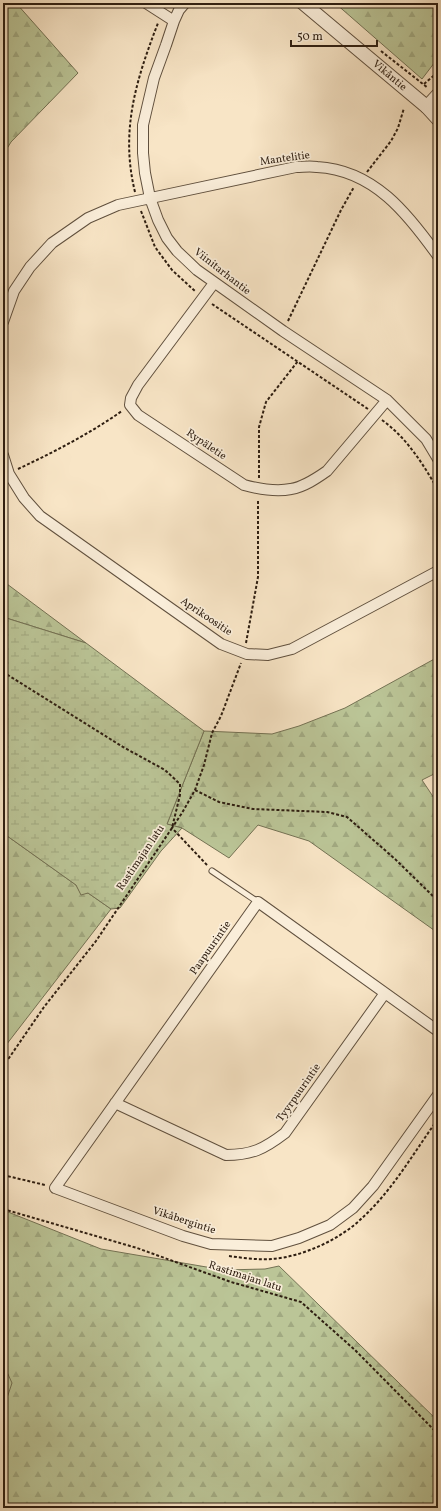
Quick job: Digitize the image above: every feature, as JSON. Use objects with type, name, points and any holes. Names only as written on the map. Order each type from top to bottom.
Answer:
[{"type":"street","points":[[146,3],[174,21]]},
{"type":"street","name":"Viinitarhantie","points":[[185,3],[179,10],[174,21],[154,78],[143,125],[145,173],[150,198],[158,220],[178,251],[197,270],[283,331],[387,400],[426,439],[438,459]]},
{"type":"street","name":"Vikåntie","points":[[302,3],[438,118]]},
{"type":"street","points":[[426,107],[437,96]]},
{"type":"street","name":"Mantelitie","points":[[150,198],[296,168],[317,167],[335,169],[362,178],[380,190],[399,206],[415,224],[438,256]]},
{"type":"street","points":[[3,322],[14,292],[30,267],[52,243],[88,218],[118,205],[150,198]]},
{"type":"street","points":[[130,405],[131,398],[138,385],[214,283]]},
{"type":"street","name":"Rypäletie","points":[[130,405],[138,415],[244,485],[259,489],[292,489],[327,471],[387,400]]},
{"type":"street","name":"Aprikoositie","points":[[3,455],[9,474],[24,498],[40,516],[221,644],[245,653],[268,655],[292,649],[438,571]]},
{"type":"street","points":[[258,902],[438,1031]]},
{"type":"street","name":"Paapuurintie","points":[[55,1188],[258,902]]},
{"type":"street","name":"Tyyrpuurintie","points":[[115,1103],[226,1155],[244,1155],[269,1145],[285,1133],[385,993]]},
{"type":"street","name":"Vikåbergintie","points":[[55,1188],[182,1236],[211,1244],[272,1246],[299,1238],[330,1225],[353,1208],[373,1186],[438,1095]]},
{"type":"lane","points":[[212,871],[258,902]]},
{"type":"path","points":[[162,14],[138,80],[129,122],[130,172],[137,201],[148,233],[155,247],[172,270],[204,298],[298,361],[325,381],[347,394],[395,429],[426,468],[438,490]]},
{"type":"path","points":[[375,46],[437,96]]},
{"type":"path","points":[[424,84],[438,72]]},
{"type":"path","points":[[274,345],[283,331],[340,210],[351,192],[391,141],[398,128],[404,108]]},
{"type":"path","points":[[212,871],[172,828],[195,790],[204,765],[212,734],[222,716],[245,653],[258,577],[259,427],[266,402],[298,361]]},
{"type":"path","points":[[9,474],[68,445],[100,426],[130,405]]},
{"type":"path","name":"Rastimajan latu","points":[[3,672],[123,746],[165,770],[180,784],[180,795],[172,828],[96,941],[44,1006],[9,1058],[3,1063]]},
{"type":"path","points":[[195,790],[219,802],[253,809],[327,812],[347,817],[438,901]]},
{"type":"path","points":[[227,1256],[271,1259],[289,1256],[313,1248],[338,1236],[362,1219],[382,1197],[438,1119]]},
{"type":"path","points":[[3,1174],[55,1188]]},
{"type":"path","name":"Rastimajan latu","points":[[3,1209],[137,1248],[231,1282],[301,1302],[355,1350],[438,1434]]},
{"type":"green space","points":[[3,3],[16,3],[78,73],[11,142],[3,155]]},
{"type":"green space","points":[[335,3],[438,3],[438,58],[422,79]]},
{"type":"green space","points":[[3,581],[86,643],[3,617]]},
{"type":"green space","points":[[3,617],[86,643],[204,731],[167,824],[182,828],[161,851],[120,908],[111,909],[88,893],[81,895],[76,885],[3,833]]},
{"type":"green space","points":[[438,657],[438,772],[422,780],[438,804],[438,933],[309,841],[258,825],[229,858],[182,828],[167,824],[204,731],[272,734],[299,726],[345,708]]},
{"type":"green space","points":[[3,833],[76,885],[81,894],[88,893],[111,909],[3,1049]]},
{"type":"green space","points":[[3,1210],[101,1249],[224,1270],[265,1269],[279,1266],[438,1421],[438,1508],[3,1508],[3,1401],[6,1400],[7,1372],[3,1369]]},
{"type":"green space","points":[[3,1369],[7,1372],[12,1383],[6,1401],[3,1401]]}]
